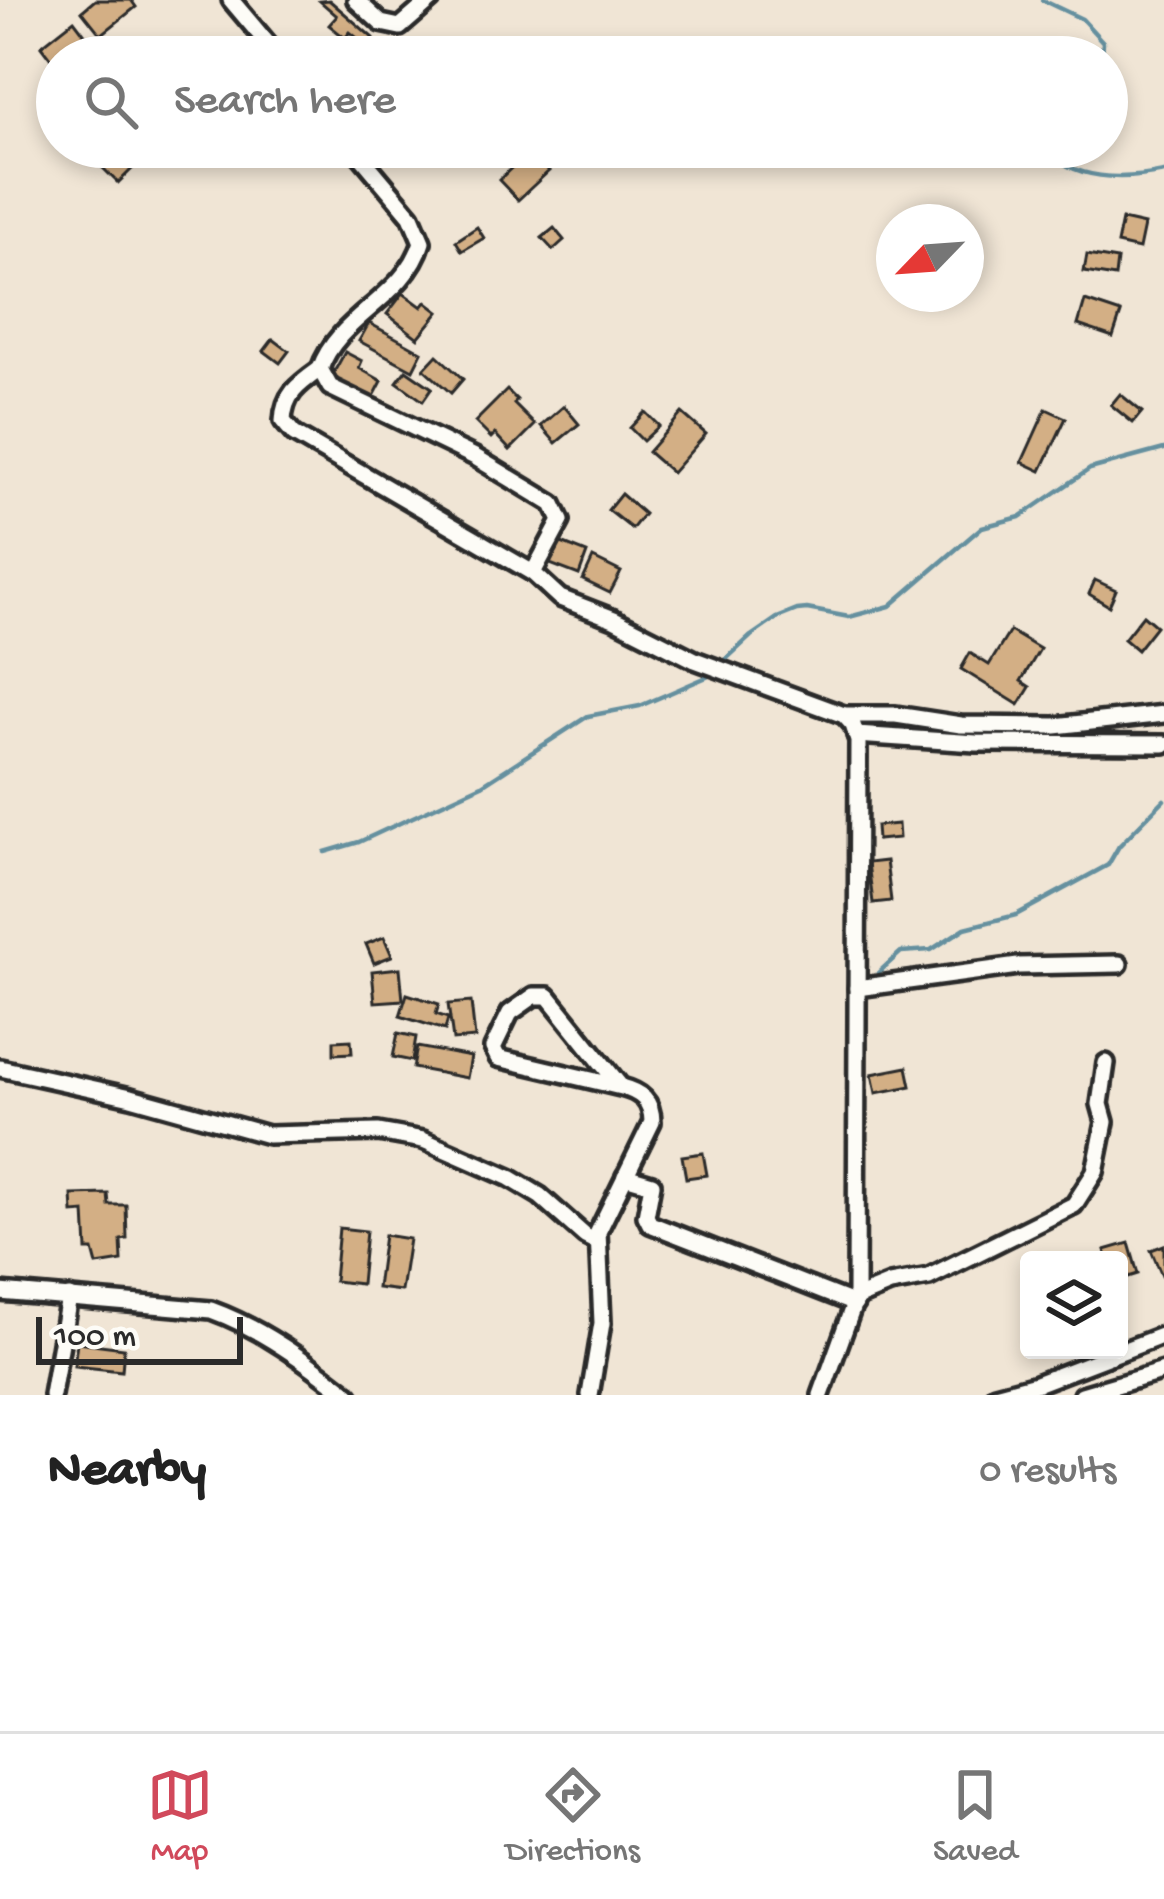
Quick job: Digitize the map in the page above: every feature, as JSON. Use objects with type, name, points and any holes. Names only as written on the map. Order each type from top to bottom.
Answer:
[{"type":"street","points":[[231,0],[261,36]]},
{"type":"street","points":[[356,0],[381,23],[400,27],[431,0]]},
{"type":"street","points":[[371,168],[411,216],[422,242],[408,272],[341,335],[320,369],[293,388],[284,405],[283,421],[294,434],[533,572],[560,598],[635,628],[695,660],[844,715],[896,715],[961,725],[1055,726],[1164,714]]},
{"type":"street","points":[[320,369],[330,387],[476,458],[553,504],[561,521],[533,572]]},
{"type":"street","points":[[821,1395],[855,1301],[856,735],[844,715]]},
{"type":"street","points":[[856,735],[976,743],[1164,744]]},
{"type":"street","points":[[857,988],[1018,966],[1119,964]]},
{"type":"street","points":[[590,1395],[602,1323],[598,1232],[652,1122],[652,1113],[643,1095],[621,1087],[498,1058],[493,1048],[503,1023],[534,996],[548,996],[621,1087]]},
{"type":"street","points":[[625,1176],[652,1184],[646,1216],[650,1224],[855,1301],[890,1284],[929,1277],[1074,1205],[1095,1172],[1105,1122],[1100,1104],[1106,1063]]},
{"type":"street","points":[[0,1068],[131,1097],[268,1135],[378,1132],[423,1140],[510,1178],[540,1196],[585,1237],[598,1242]]},
{"type":"street","points":[[0,1292],[189,1306],[232,1318],[311,1365],[349,1395]]},
{"type":"street","points":[[52,1395],[70,1298]]},
{"type":"street","points":[[994,1395],[1036,1384],[1164,1335]]},
{"type":"street","points":[[1082,1395],[1164,1371]]},
{"type":"building","points":[[95,0],[131,0],[136,7],[101,35],[82,11]]},
{"type":"building","points":[[329,0],[371,36],[350,32],[343,36],[329,25],[337,16],[320,1]]},
{"type":"building","points":[[74,20],[86,36],[54,36]]},
{"type":"building","points":[[103,168],[132,169],[118,183]]},
{"type":"building","points":[[511,168],[549,171],[518,200],[499,180]]},
{"type":"building","points":[[1122,220],[1144,225],[1139,249],[1117,244]]},
{"type":"building","points":[[477,227],[484,238],[462,251],[456,241]]},
{"type":"building","points":[[554,228],[564,240],[553,250],[542,238]]},
{"type":"building","points":[[1087,255],[1117,260],[1115,277],[1084,272]]},
{"type":"building","points":[[403,293],[439,312],[418,338],[387,314]]},
{"type":"building","points":[[1085,301],[1121,313],[1113,337],[1078,325]]},
{"type":"building","points":[[369,323],[422,352],[413,370],[359,341]]},
{"type":"building","points":[[273,339],[289,351],[280,363],[264,351]]},
{"type":"building","points":[[345,352],[362,361],[359,368],[382,381],[369,406],[328,383]]},
{"type":"building","points":[[437,355],[463,379],[451,393],[424,369]]},
{"type":"building","points":[[406,370],[432,388],[423,401],[397,382]]},
{"type":"building","points":[[507,390],[535,425],[510,450],[475,422]]},
{"type":"building","points":[[1120,394],[1142,412],[1133,423],[1111,405]]},
{"type":"building","points":[[564,406],[579,424],[556,443],[541,426]]},
{"type":"building","points":[[1046,409],[1066,418],[1041,471],[1022,462]]},
{"type":"building","points":[[645,412],[659,426],[643,441],[630,428]]},
{"type":"building","points":[[682,413],[706,434],[672,473],[648,452]]},
{"type":"building","points":[[621,494],[644,514],[632,529],[608,510]]},
{"type":"building","points":[[559,542],[587,553],[579,575],[550,564]]},
{"type":"building","points":[[593,558],[621,572],[610,593],[583,580]]},
{"type":"building","points":[[1095,580],[1116,590],[1109,606],[1089,594]]},
{"type":"building","points":[[1143,615],[1156,626],[1137,650],[1124,639]]},
{"type":"building","points":[[1010,631],[1040,649],[1021,681],[1030,687],[1019,705],[961,669],[970,653],[989,665]]},
{"type":"building","points":[[898,824],[899,838],[877,840],[876,826]]},
{"type":"building","points":[[886,861],[891,901],[873,903],[868,863]]},
{"type":"building","points":[[384,937],[392,956],[374,963],[366,944]]},
{"type":"building","points":[[400,968],[403,1000],[375,1002],[372,971]]},
{"type":"building","points":[[407,994],[439,1004],[436,1014],[448,1018],[445,1030],[400,1016]]},
{"type":"building","points":[[471,1002],[475,1038],[453,1040],[448,1004]]},
{"type":"building","points":[[398,1033],[416,1037],[412,1061],[393,1057]]},
{"type":"building","points":[[351,1040],[352,1053],[334,1054],[334,1041]]},
{"type":"building","points":[[417,1047],[471,1057],[467,1078],[413,1068]]},
{"type":"building","points":[[907,1067],[911,1086],[876,1093],[872,1074]]},
{"type":"building","points":[[703,1153],[707,1175],[686,1178],[682,1156]]},
{"type":"building","points":[[108,1194],[109,1205],[126,1205],[127,1239],[121,1240],[122,1261],[97,1265],[93,1250],[87,1250],[85,1212],[73,1213],[72,1195]]},
{"type":"building","points":[[339,1228],[366,1231],[361,1284],[334,1281]]},
{"type":"building","points":[[384,1235],[409,1239],[401,1291],[377,1288]]},
{"type":"building","points":[[1129,1243],[1138,1274],[1128,1277],[1128,1251],[1105,1250]]},
{"type":"building","points":[[1164,1245],[1164,1275],[1162,1276],[1151,1250]]},
{"type":"building","points":[[77,1342],[124,1348],[122,1371],[74,1366]]},
{"type":"waterway","points":[[1042,0],[1082,19],[1098,36]]},
{"type":"waterway","points":[[1073,168],[1116,177],[1164,172]]},
{"type":"waterway","points":[[723,662],[751,636],[797,610],[849,617],[890,606],[982,527],[1020,517],[1090,469],[1164,449]]},
{"type":"waterway","points":[[325,852],[359,842],[482,785],[588,716],[640,706],[709,676]]},
{"type":"waterway","points":[[878,973],[901,952],[931,950],[965,928],[1016,915],[1108,865],[1119,846],[1164,800]]}]
